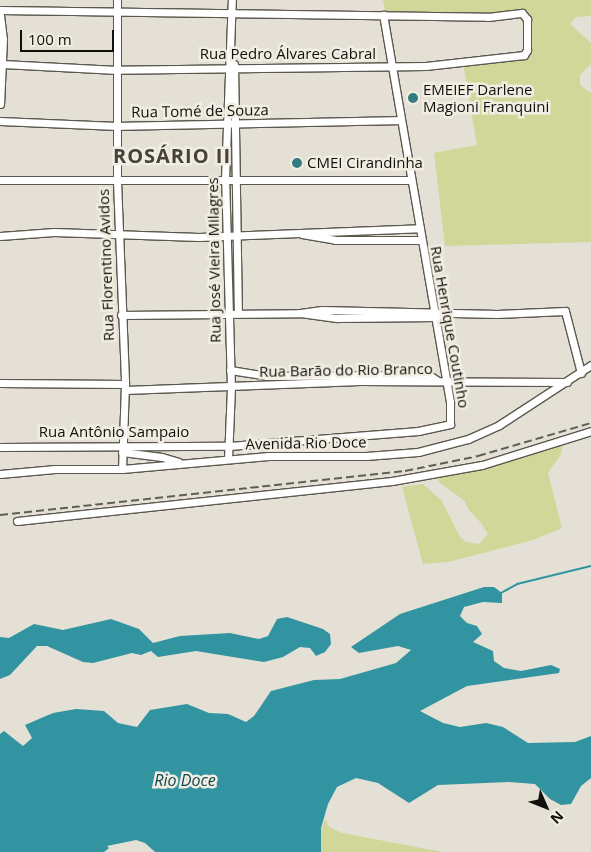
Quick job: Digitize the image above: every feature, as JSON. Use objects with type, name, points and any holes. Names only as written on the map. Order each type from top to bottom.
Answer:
[{"type":"street","name":"Rua Florentino Avidos","points":[[117,0],[117,181],[125,387],[122,469]]},
{"type":"street","name":"Rua José Vieira Milagres","points":[[228,458],[231,388],[228,313],[226,126],[232,65],[232,0]]},
{"type":"street","points":[[0,10],[383,15]]},
{"type":"street","name":"Rua Pedro Álvares Cabral","points":[[2,64],[117,70],[232,65],[391,67],[514,57],[524,55],[528,50],[527,19],[522,13],[488,17],[383,15]]},
{"type":"street","points":[[0,15],[2,64],[0,104]]},
{"type":"street","name":"Rua Henrique Coutinho","points":[[229,446],[341,435],[418,431],[447,426],[451,422],[452,413],[383,15]]},
{"type":"street","points":[[232,65],[235,125],[234,179],[238,313]]},
{"type":"street","name":"Rua Tomé de Souza","points":[[0,121],[117,126],[226,126],[400,120]]},
{"type":"street","points":[[0,180],[411,180]]},
{"type":"street","points":[[0,236],[54,232],[236,236],[301,234],[320,230],[420,228]]},
{"type":"street","points":[[301,234],[335,240],[421,240]]},
{"type":"street","points":[[300,313],[322,310],[434,310],[442,313],[565,311],[581,373]]},
{"type":"street","points":[[121,315],[300,313],[337,318],[435,318],[442,313]]},
{"type":"street","name":"Avenida Rio Doce","points":[[0,474],[55,469],[122,469],[228,458],[292,455],[366,456],[428,450],[468,439],[499,425],[568,382],[591,365]]},
{"type":"street","points":[[230,370],[266,376],[430,375],[438,381]]},
{"type":"street","name":"Rua Barão do Rio Branco","points":[[0,383],[231,388],[360,381],[568,382]]},
{"type":"street","points":[[17,521],[392,481],[482,465],[591,432]]},
{"type":"street","name":"Rua Antônio Sampaio","points":[[0,447],[122,449],[229,446]]},
{"type":"street","points":[[122,449],[170,458],[178,462]]},
{"type":"green space","points":[[383,0],[591,0],[591,16],[576,17],[570,24],[591,43],[591,64],[580,75],[580,85],[591,93],[591,242],[445,246],[434,153],[477,145],[463,63],[526,53],[521,15],[386,16]]},
{"type":"green space","points":[[564,439],[561,454],[548,473],[562,528],[533,540],[448,562],[423,564],[402,487],[423,484],[442,501],[460,537],[466,542],[479,544],[488,534],[468,509],[465,501],[440,483],[435,474]]},
{"type":"green space","points":[[325,819],[329,827],[342,833],[443,852],[321,852],[320,832]]},
{"type":"water","name":"Rio Doce","points":[[484,587],[494,587],[502,593],[502,603],[483,602],[464,607],[460,616],[467,623],[477,626],[482,634],[473,642],[493,651],[494,661],[504,668],[521,671],[551,665],[560,669],[559,673],[467,686],[420,711],[443,723],[460,727],[486,723],[503,727],[528,743],[575,742],[591,736],[591,778],[581,786],[571,804],[561,805],[550,799],[535,784],[509,782],[438,785],[409,803],[378,783],[356,778],[337,787],[328,804],[321,828],[321,852],[155,852],[145,843],[136,840],[107,846],[109,848],[104,852],[0,852],[0,734],[4,731],[23,746],[32,738],[25,725],[53,713],[76,709],[104,711],[118,723],[137,727],[150,710],[187,704],[209,713],[228,714],[246,722],[254,716],[271,691],[314,680],[340,679],[396,663],[411,650],[398,646],[359,653],[351,647],[400,614]]},
{"type":"water","points":[[287,617],[323,629],[330,634],[331,644],[325,652],[316,656],[310,648],[300,647],[283,657],[264,662],[196,651],[158,657],[151,651],[141,655],[132,653],[93,663],[83,662],[47,646],[37,646],[10,675],[0,679],[0,637],[9,638],[34,624],[63,630],[111,619],[139,629],[153,643],[180,636],[230,633],[259,639],[268,636],[277,619]]},
{"type":"waterway","points":[[501,593],[517,584],[591,566]]},
{"type":"railway","points":[[0,515],[405,471],[478,456],[591,423]]},
{"type":"place","name":"EMEIEF Darlene Magioni Franquini","points":[[413,98]]},
{"type":"place","name":"CMEI Cirandinha","points":[[297,163]]},
{"type":"district","name":"ROSÁRIO II","points":[[172,155]]}]
